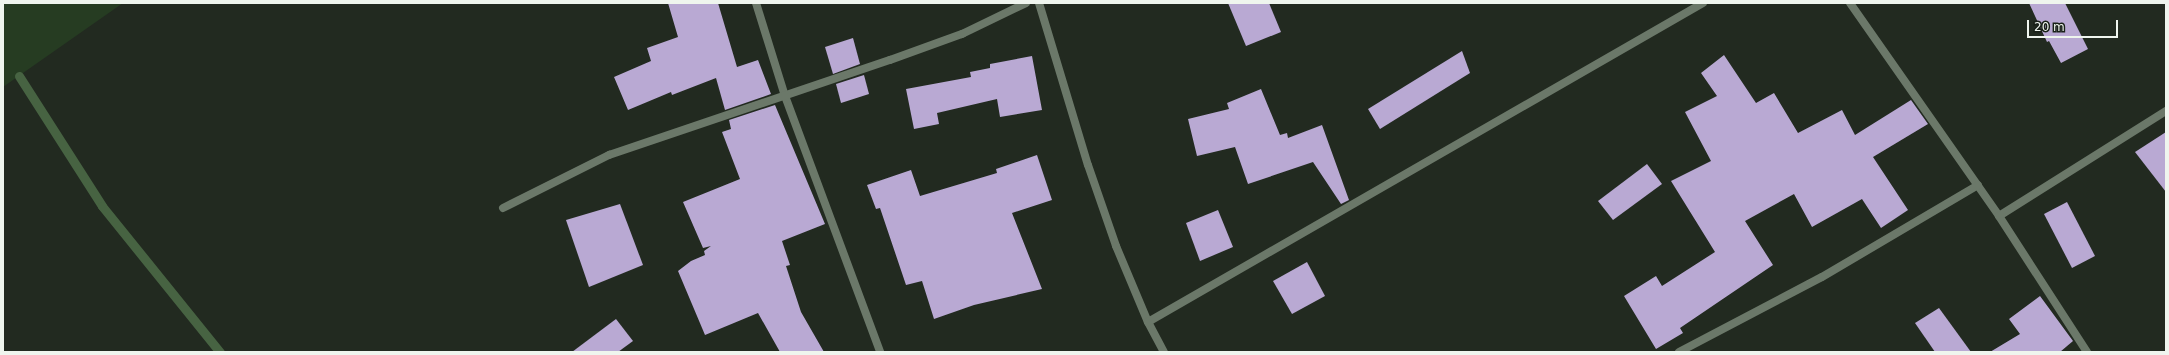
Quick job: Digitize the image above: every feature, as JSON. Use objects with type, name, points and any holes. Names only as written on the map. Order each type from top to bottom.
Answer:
[{"type":"street","points":[[756,3],[785,96],[880,352]]},
{"type":"street","points":[[503,208],[609,155],[785,96],[962,34],[1026,3]]},
{"type":"street","points":[[1039,3],[1093,179],[1116,246],[1148,322],[1164,352]]},
{"type":"street","points":[[1148,322],[1703,3]]},
{"type":"street","points":[[1850,3],[1978,185],[2087,352]]},
{"type":"street","points":[[1999,216],[2166,112]]},
{"type":"street","points":[[1679,352],[1822,277],[1978,185]]},
{"type":"green space","points":[[3,3],[123,3],[3,87]]},
{"type":"building","points":[[668,3],[718,3],[737,67],[758,60],[771,94],[725,110],[716,78],[672,95],[671,92],[628,110],[614,77],[651,61],[647,48],[678,37]]},
{"type":"building","points":[[1228,3],[1269,3],[1281,32],[1246,46]]},
{"type":"building","points":[[2029,3],[2065,3],[2088,49],[2061,63],[2049,41],[2047,42]]},
{"type":"building","points":[[853,38],[860,64],[833,74],[825,47]]},
{"type":"building","points":[[1462,51],[1470,73],[1380,129],[1368,109]]},
{"type":"building","points":[[1724,55],[1756,103],[1774,93],[1798,133],[1842,110],[1855,135],[1911,100],[1928,124],[1873,157],[1908,210],[1881,228],[1862,199],[1812,227],[1794,194],[1745,221],[1773,265],[1680,328],[1683,333],[1656,349],[1624,296],[1656,276],[1662,286],[1715,252],[1671,181],[1711,161],[1685,112],[1717,96],[1701,73]]},
{"type":"building","points":[[1032,56],[1042,110],[1000,117],[997,99],[937,113],[939,124],[914,129],[906,89],[971,77],[970,72],[990,68],[990,64]]},
{"type":"building","points":[[864,75],[869,94],[841,103],[836,84]]},
{"type":"building","points":[[1261,89],[1280,135],[1287,133],[1288,138],[1322,125],[1349,200],[1341,204],[1313,162],[1248,184],[1235,147],[1197,156],[1188,119],[1229,109],[1227,103]]},
{"type":"building","points":[[775,105],[825,224],[782,241],[790,265],[786,266],[801,312],[824,352],[780,352],[758,313],[705,335],[678,271],[691,261],[705,255],[704,251],[711,246],[703,248],[683,202],[740,179],[722,132],[731,129],[729,120]]},
{"type":"building","points":[[2166,132],[2166,192],[2135,152]]},
{"type":"building","points":[[1037,155],[1052,200],[1012,213],[1042,289],[974,305],[934,319],[922,281],[906,285],[880,208],[876,209],[867,185],[911,170],[920,196],[997,173],[996,169]]},
{"type":"building","points":[[1647,164],[1662,184],[1613,220],[1598,201]]},
{"type":"building","points":[[2067,202],[2095,256],[2072,268],[2044,214]]},
{"type":"building","points":[[620,204],[643,265],[589,287],[566,220]]},
{"type":"building","points":[[1218,210],[1233,247],[1200,261],[1186,223]]},
{"type":"building","points":[[1307,262],[1325,296],[1292,314],[1273,281]]},
{"type":"building","points":[[2040,296],[2073,341],[2060,352],[1990,352],[2020,334],[2009,319]]},
{"type":"building","points":[[1939,308],[1971,352],[1935,352],[1915,323]]},
{"type":"building","points":[[616,319],[633,341],[618,352],[572,352]]},
{"type":"waterway","points":[[19,76],[102,206],[220,352]]}]
